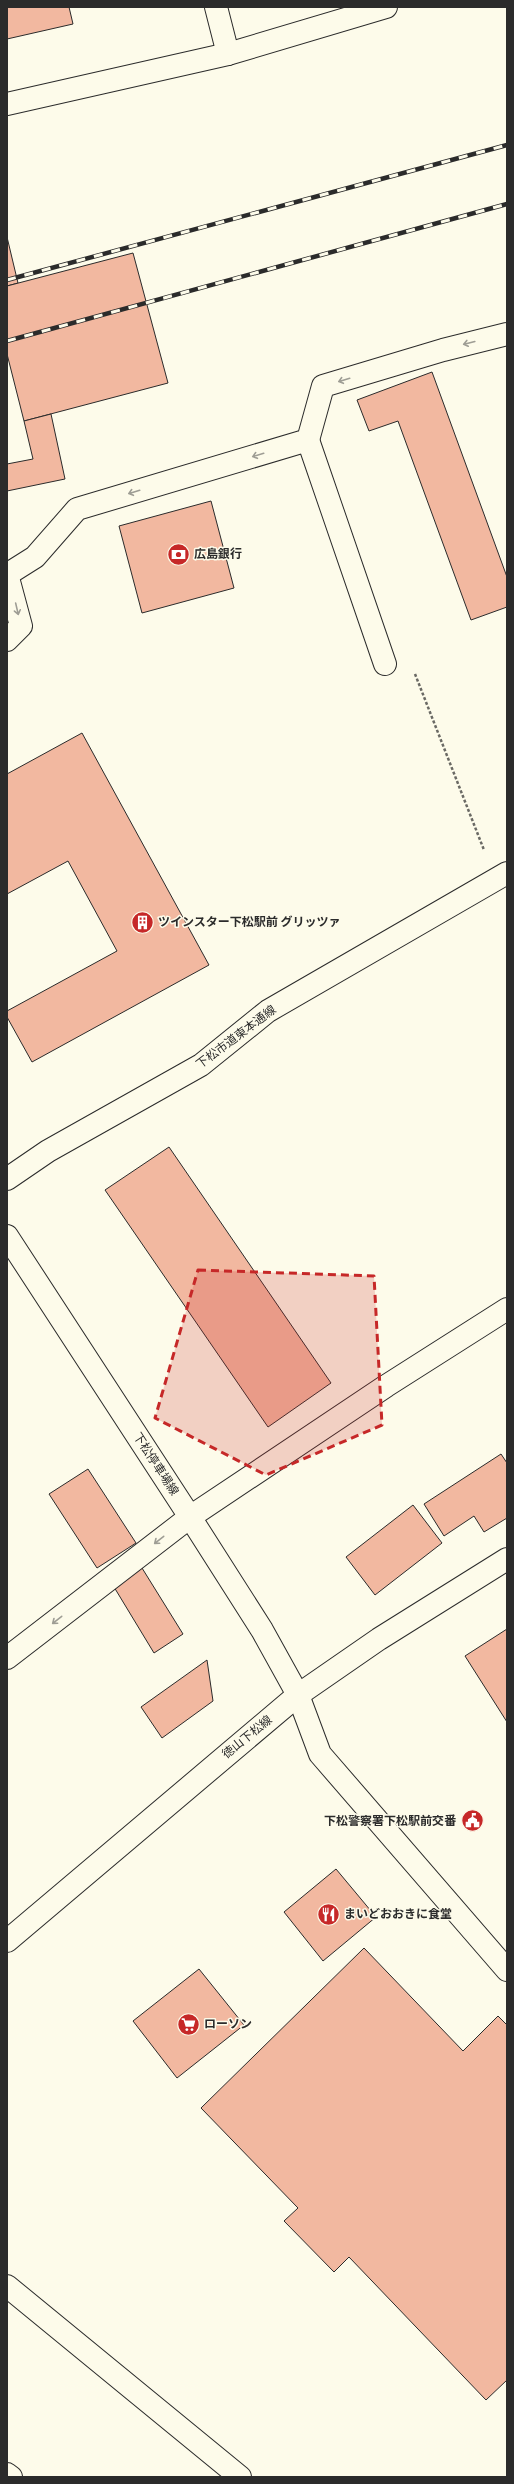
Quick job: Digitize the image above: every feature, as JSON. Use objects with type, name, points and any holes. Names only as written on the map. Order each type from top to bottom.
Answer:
[{"type":"street","points":[[216,7],[228,54]]},
{"type":"street","points":[[7,104],[228,54],[386,7]]},
{"type":"street","points":[[385,664],[308,440],[323,386],[443,350],[507,334]]},
{"type":"street","points":[[7,640],[21,626],[8,574],[35,557],[77,509],[308,440]]},
{"type":"street","name":"下松市道東本通線","points":[[7,1179],[48,1151],[202,1065],[268,1010],[501,876]]},
{"type":"street","name":"下松停車場線","points":[[9,1246],[190,1517],[262,1630],[298,1695],[320,1754],[507,1970]]},
{"type":"street","points":[[7,1658],[190,1517],[386,1386],[507,1309]]},
{"type":"street","name":"徳山下松線","points":[[7,1941],[298,1695],[379,1639],[507,1559]]},
{"type":"street","points":[[7,2286],[240,2477]]},
{"type":"street","points":[[7,2474],[11,2477]]},
{"type":"path","points":[[385,664],[413,668],[501,876]]},
{"type":"highlighted area","points":[[198,1270],[374,1276],[382,1425],[266,1475],[155,1418]]},
{"type":"building","points":[[7,7],[69,7],[73,24],[7,39]]},
{"type":"building","points":[[7,237],[18,283],[7,286]]},
{"type":"building","points":[[133,253],[168,383],[24,421],[7,354],[7,286]]},
{"type":"building","points":[[432,372],[507,577],[507,607],[471,620],[398,421],[369,431],[357,400]]},
{"type":"building","points":[[51,414],[65,479],[7,491],[7,464],[33,459],[24,421]]},
{"type":"building","points":[[211,501],[234,588],[142,613],[119,526]]},
{"type":"building","name":"ツインスター下松駅前 グリッツァ","points":[[82,733],[209,965],[32,1062],[7,1017],[7,1011],[117,951],[68,861],[7,894],[7,774]]},
{"type":"building","points":[[169,1147],[331,1383],[268,1427],[105,1190]]},
{"type":"building","points":[[501,1454],[507,1463],[507,1518],[484,1532],[474,1516],[444,1536],[424,1504]]},
{"type":"building","points":[[88,1469],[136,1543],[97,1568],[49,1494]]},
{"type":"building","points":[[413,1505],[442,1543],[375,1595],[346,1557]]},
{"type":"building","points":[[142,1568],[183,1634],[154,1653],[114,1587]]},
{"type":"building","points":[[507,1629],[507,1722],[465,1656]]},
{"type":"building","points":[[207,1660],[213,1701],[162,1738],[141,1707]]},
{"type":"building","points":[[336,1869],[376,1917],[323,1961],[284,1912]]},
{"type":"building","points":[[364,1948],[463,2051],[498,2016],[507,2025],[507,2380],[486,2400],[349,2257],[334,2272],[284,2221],[298,2208],[201,2108]]},
{"type":"building","points":[[199,1969],[244,2025],[177,2078],[133,2021]]},
{"type":"railway","points":[[7,280],[507,145]]},
{"type":"railway","points":[[7,341],[507,204]]},
{"type":"place","name":"広島銀行","points":[[178,554]]},
{"type":"place","name":"ツインスター下松駅前 グリッツァ","points":[[143,922]]},
{"type":"place","name":"下松警察署下松駅前交番","points":[[472,1821]]},
{"type":"place","name":"まいどおおきに食堂","points":[[329,1914]]},
{"type":"place","name":"ローソン","points":[[189,2024]]}]
